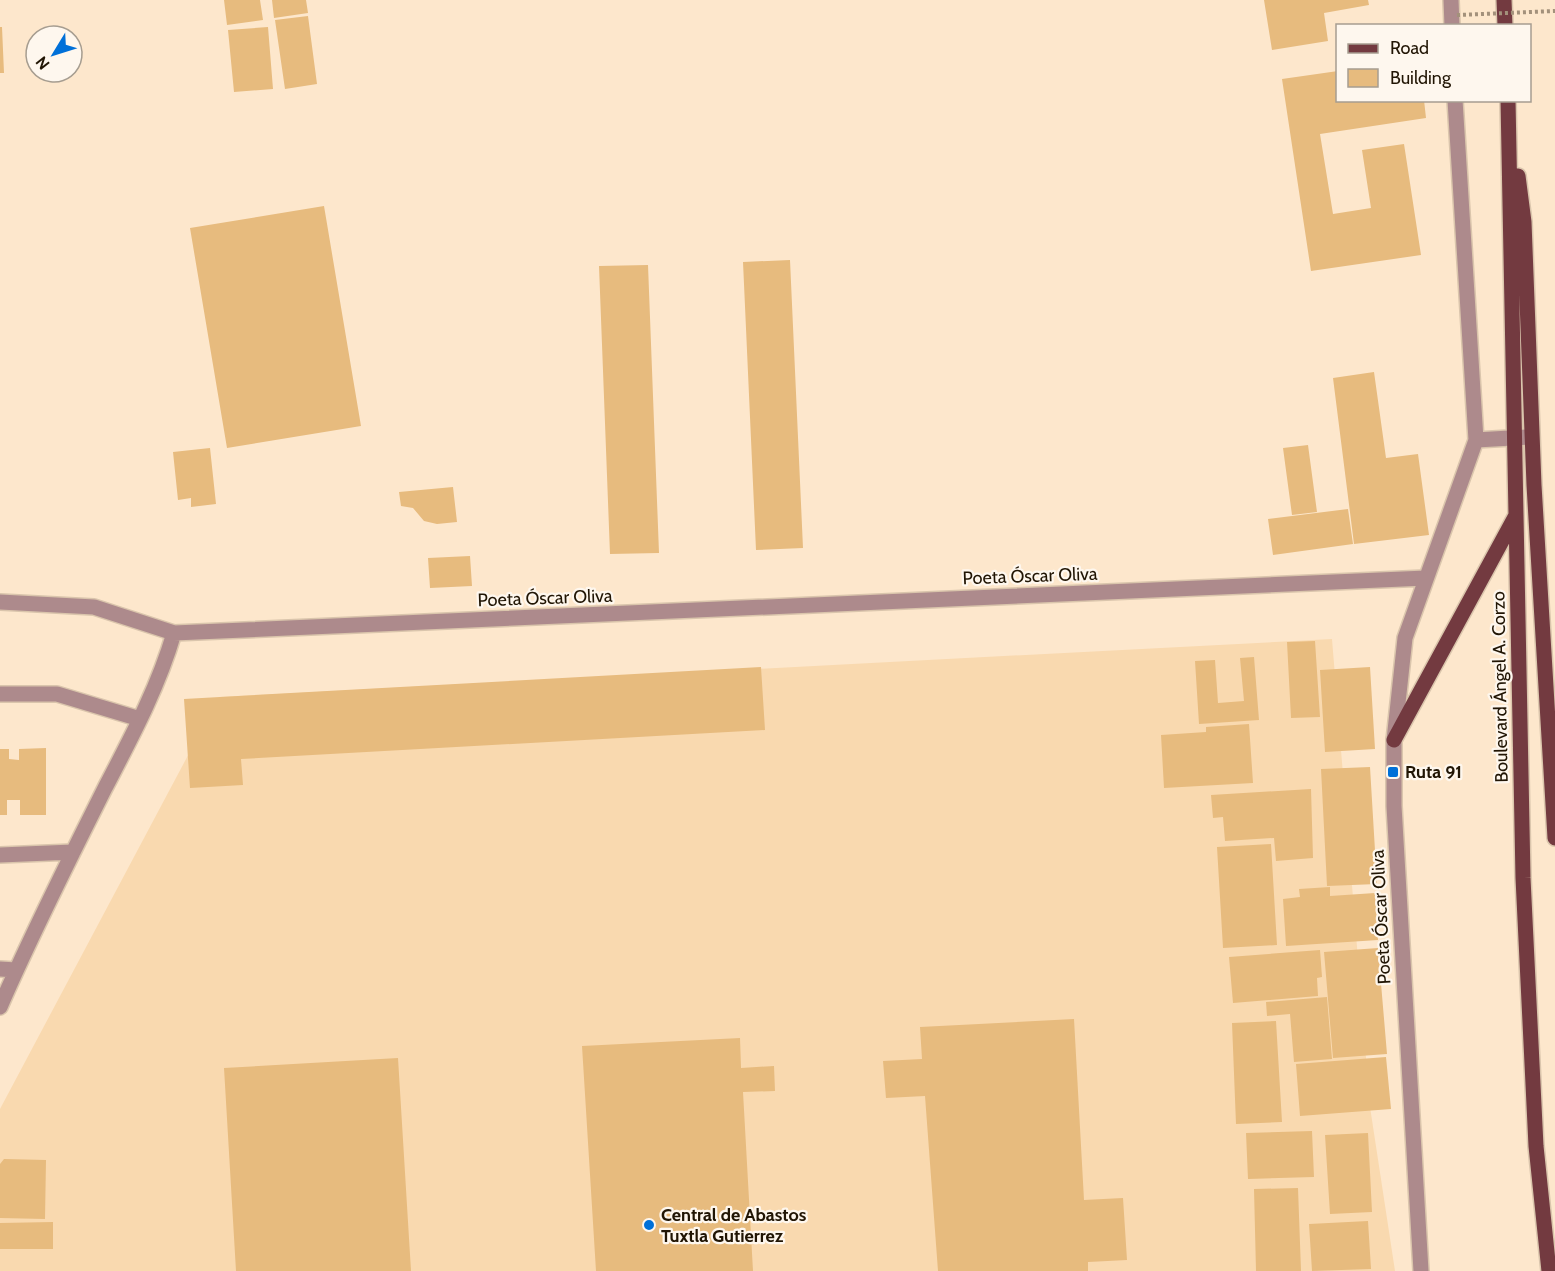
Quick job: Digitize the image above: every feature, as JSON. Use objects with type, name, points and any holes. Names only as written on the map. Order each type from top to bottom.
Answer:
[{"type":"main road","points":[[1504,0],[1505,24]]},
{"type":"main road","points":[[1509,102],[1524,222],[1534,484],[1555,838]]},
{"type":"main road","name":"Boulevard Ángel A. Corzo","points":[[1509,102],[1523,878],[1536,1146],[1549,1271]]},
{"type":"main road","points":[[1394,740],[1516,514]]},
{"type":"street","points":[[1451,0],[1454,20]]},
{"type":"street","points":[[1426,578],[1476,440],[1455,102]]},
{"type":"street","points":[[1476,440],[1532,437]]},
{"type":"street","name":"Poeta Óscar Oliva","points":[[174,633],[1426,578],[1405,638],[1394,740],[1394,806],[1421,1271]]},
{"type":"street","points":[[0,602],[94,607],[174,633],[166,660],[140,719],[0,1007]]},
{"type":"street","points":[[0,694],[57,694],[140,719]]},
{"type":"street","points":[[0,855],[74,852]]},
{"type":"street","points":[[0,969],[16,970]]},
{"type":"path","points":[[1454,20],[1555,11]]},
{"type":"shaded area","points":[[1332,639],[1370,1107],[1395,1271],[0,1271],[0,1109],[219,697]]},
{"type":"building","points":[[224,0],[260,0],[263,20],[227,25]]},
{"type":"building","points":[[272,0],[306,0],[308,13],[274,18]]},
{"type":"building","points":[[1264,0],[1368,0],[1369,5],[1324,13],[1328,41],[1272,50]]},
{"type":"building","points":[[308,16],[317,84],[285,89],[275,20]]},
{"type":"building","points":[[0,27],[2,27],[4,73],[0,73]]},
{"type":"building","points":[[268,27],[273,89],[234,92],[228,30]]},
{"type":"building","points":[[1336,71],[1336,102],[1424,102],[1426,118],[1320,134],[1333,214],[1371,208],[1362,150],[1404,144],[1421,255],[1311,271],[1282,79]]},
{"type":"building","points":[[324,206],[361,426],[227,448],[190,228]]},
{"type":"building","points":[[790,260],[803,548],[756,550],[743,262]]},
{"type":"building","points":[[648,265],[659,553],[610,554],[599,266]]},
{"type":"building","points":[[1374,372],[1386,458],[1418,454],[1429,535],[1354,544],[1333,378]]},
{"type":"building","points":[[1308,445],[1317,512],[1292,515],[1283,448]]},
{"type":"building","points":[[210,448],[216,504],[191,507],[191,498],[178,500],[173,452]]},
{"type":"building","points":[[453,487],[457,522],[437,524],[424,521],[413,508],[401,506],[399,492]]},
{"type":"building","points":[[1348,509],[1353,544],[1273,555],[1268,519]]},
{"type":"building","points":[[470,556],[472,586],[430,588],[428,558]]},
{"type":"building","points":[[1315,641],[1320,717],[1291,718],[1287,642]]},
{"type":"building","points":[[1254,657],[1259,720],[1199,724],[1195,661],[1215,660],[1218,703],[1244,701],[1240,658]]},
{"type":"building","points":[[761,667],[765,730],[241,759],[243,785],[190,788],[184,699]]},
{"type":"building","points":[[1370,667],[1375,749],[1325,752],[1320,670]]},
{"type":"building","points":[[1249,724],[1253,783],[1164,788],[1161,735],[1206,732],[1206,727]]},
{"type":"building","points":[[46,748],[46,815],[20,815],[20,800],[7,800],[7,815],[0,815],[0,749],[9,749],[9,759],[19,760],[19,749]]},
{"type":"building","points":[[1370,767],[1377,884],[1327,886],[1321,769]]},
{"type":"building","points":[[1311,789],[1313,858],[1276,861],[1274,838],[1225,841],[1223,817],[1213,818],[1211,795]]},
{"type":"building","points":[[1271,844],[1277,945],[1223,948],[1217,847]]},
{"type":"building","points":[[1330,887],[1330,896],[1375,893],[1378,940],[1286,946],[1283,899],[1300,897],[1299,889]]},
{"type":"building","points":[[1378,948],[1387,1054],[1333,1058],[1324,952]]},
{"type":"building","points":[[1320,950],[1322,977],[1317,978],[1318,996],[1233,1003],[1229,957]]},
{"type":"building","points":[[1327,997],[1332,1059],[1294,1062],[1290,1014],[1267,1016],[1266,1002]]},
{"type":"building","points":[[1074,1019],[1084,1200],[1123,1198],[1127,1260],[1088,1262],[1088,1271],[938,1271],[925,1096],[886,1098],[883,1061],[922,1059],[920,1027]]},
{"type":"building","points":[[1276,1021],[1282,1122],[1236,1124],[1232,1023]]},
{"type":"building","points":[[740,1038],[741,1068],[774,1066],[775,1091],[743,1092],[753,1271],[596,1271],[582,1046]]},
{"type":"building","points":[[1386,1057],[1391,1109],[1300,1116],[1296,1064]]},
{"type":"building","points":[[398,1058],[411,1271],[236,1271],[224,1068]]},
{"type":"building","points":[[1312,1131],[1314,1177],[1248,1179],[1246,1133]]},
{"type":"building","points":[[1368,1133],[1372,1212],[1330,1214],[1325,1135]]},
{"type":"building","points":[[4,1159],[46,1160],[45,1219],[0,1218],[0,1164]]},
{"type":"building","points":[[1298,1188],[1301,1271],[1256,1271],[1254,1189]]},
{"type":"building","points":[[1368,1221],[1371,1269],[1312,1271],[1309,1224]]},
{"type":"building","points":[[53,1222],[53,1249],[0,1249],[0,1223]]},
{"type":"place","name":"Ruta 91","points":[[1393,772]]},
{"type":"place","name":"Central de Abastos Tuxtla Gutierrez","points":[[649,1225]]}]
